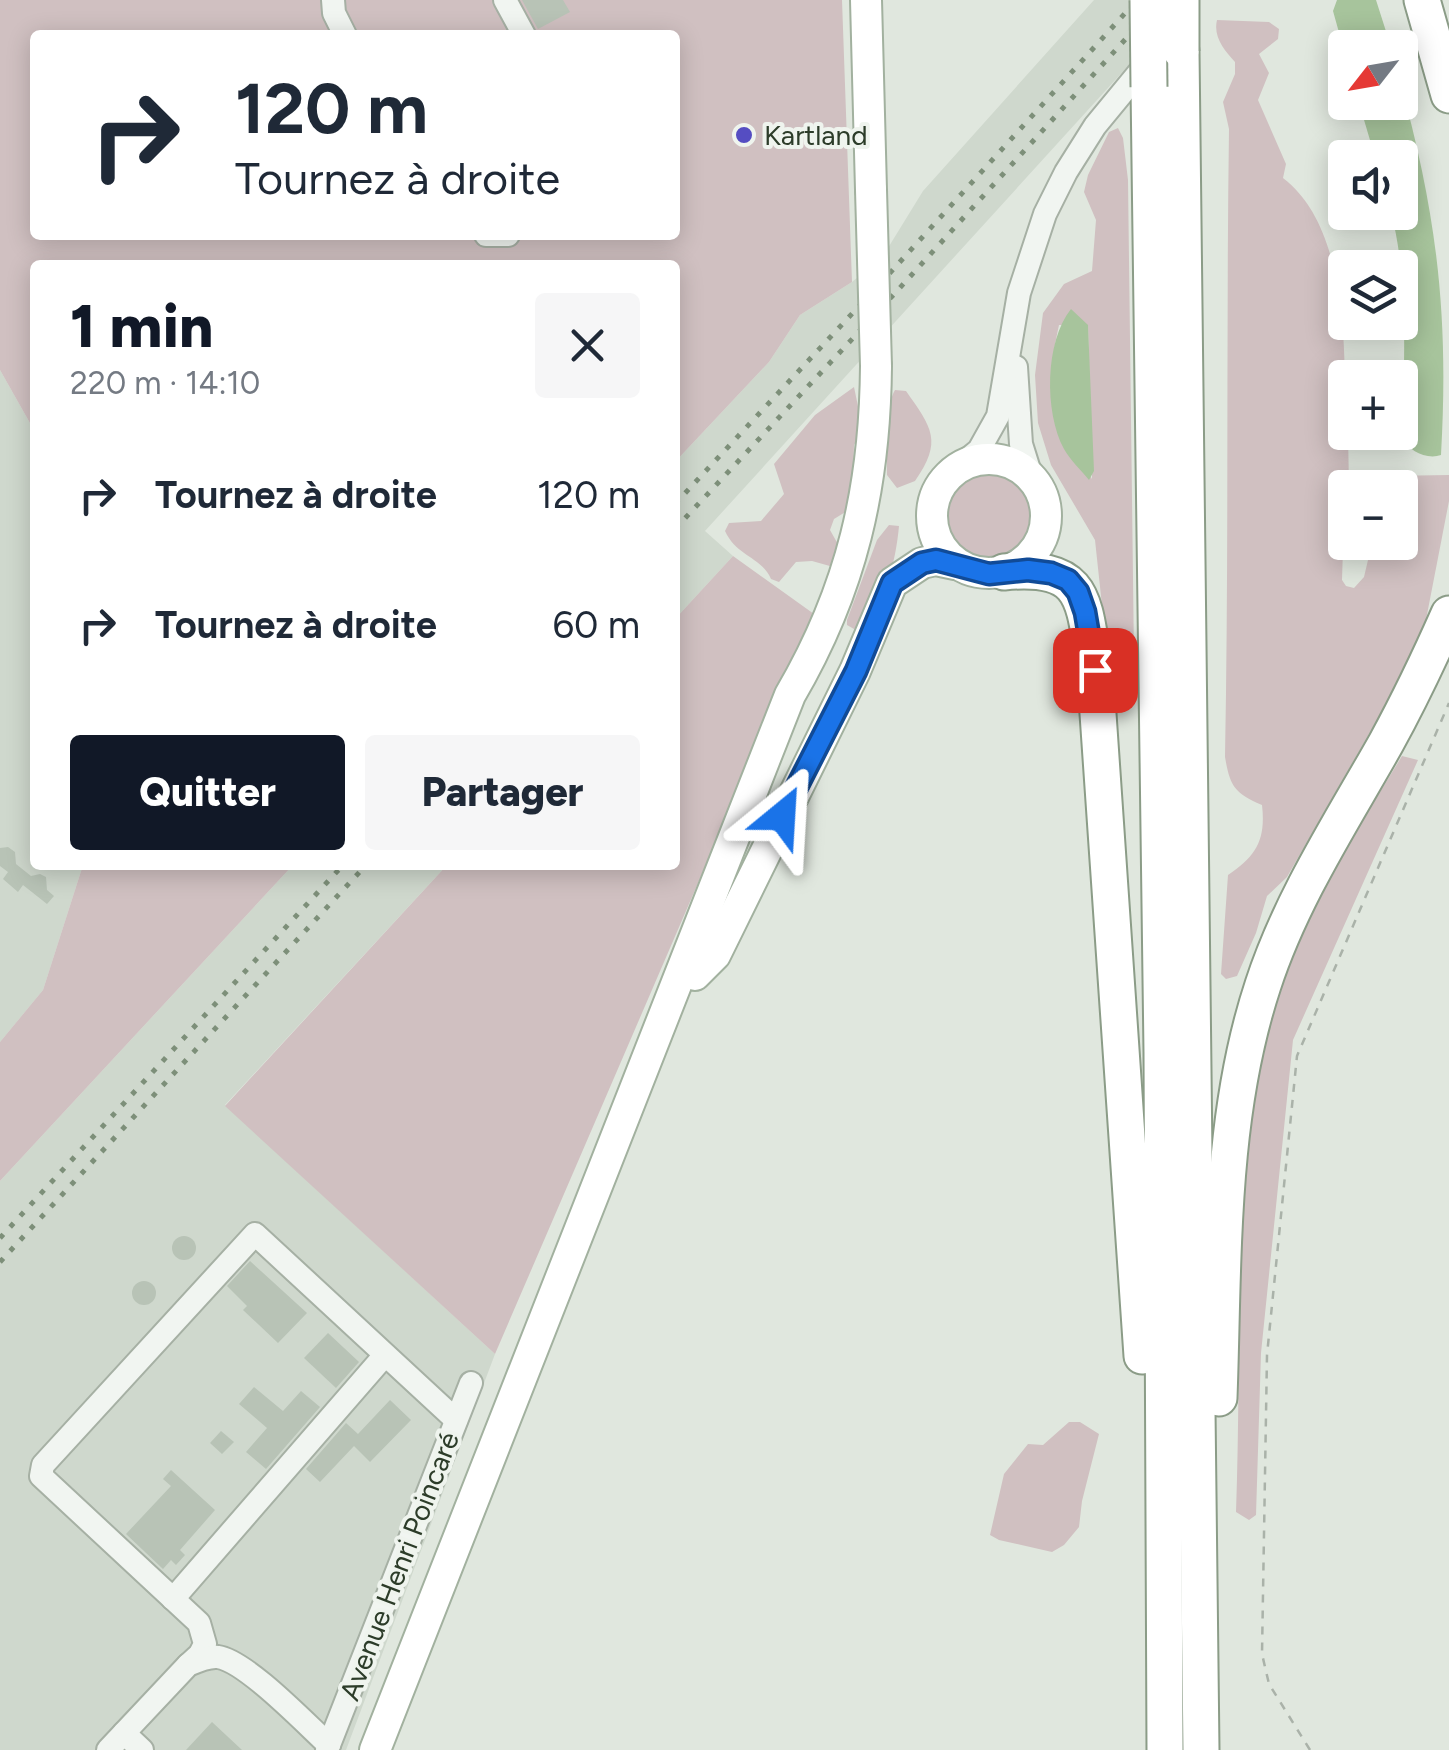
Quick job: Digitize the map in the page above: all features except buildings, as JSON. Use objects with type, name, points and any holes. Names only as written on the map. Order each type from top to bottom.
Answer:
[{"type":"highway","points":[[1148,0],[1165,1750]]},
{"type":"highway","points":[[1181,0],[1201,1750]]},
{"type":"highway","points":[[1422,0],[1449,95]]},
{"type":"highway","points":[[1004,572],[1028,570],[1068,580],[1078,592],[1085,612],[1095,670],[1148,1438],[1164,1470]]},
{"type":"highway","points":[[1200,1556],[1215,1522],[1226,1187],[1236,1097],[1258,1002],[1288,923],[1418,681],[1449,614]]},
{"type":"main road","points":[[375,1750],[726,852],[848,566],[861,523],[873,455],[876,366],[866,0]]},
{"type":"main road","points":[[694,975],[716,955],[856,671],[892,583],[922,563],[936,560],[972,572],[1004,572],[1019,566],[1043,538],[1046,517],[1044,496],[1031,476],[996,458],[976,459],[946,477],[930,512],[940,550],[955,564]]},
{"type":"main road","points":[[390,1750],[694,975],[799,700],[804,672]]},
{"type":"street","points":[[334,0],[334,14],[343,30]]},
{"type":"street","points":[[505,0],[521,30]]},
{"type":"street","points":[[958,468],[990,436],[998,416],[1027,261],[1066,172],[1094,126],[1128,83],[1204,0]]},
{"type":"street","points":[[1013,328],[1020,444],[1031,476]]},
{"type":"street","points":[[142,1750],[116,1741],[200,1654],[205,1644],[204,1632],[47,1485],[41,1476],[43,1465],[254,1234],[456,1420]]},
{"type":"street","points":[[173,1599],[385,1355]]},
{"type":"street","name":"Avenue Henri Poincaré","points":[[328,1748],[470,1383]]},
{"type":"street","points":[[188,1665],[202,1658],[232,1662],[328,1748]]},
{"type":"path","points":[[1310,1750],[1269,1684],[1262,1654],[1267,1354],[1297,1056],[1449,703]]},
{"type":"shaded area","points":[[0,0],[842,0],[852,282],[800,315],[769,362],[680,457],[680,260],[30,260],[30,423],[0,370]]},
{"type":"shaded area","points":[[1094,0],[1188,0],[705,531],[733,556],[680,614],[680,457],[769,362],[800,315],[852,282],[883,256],[923,191]]},
{"type":"shaded area","points":[[1337,0],[1376,0],[1386,30],[1338,30],[1333,11]]},
{"type":"shaded area","points":[[1217,20],[1269,22],[1279,29],[1278,39],[1259,54],[1269,73],[1258,100],[1286,164],[1283,178],[1305,200],[1328,250],[1328,340],[1343,340],[1345,360],[1328,360],[1328,450],[1348,450],[1349,470],[1328,470],[1328,560],[1343,560],[1342,580],[1346,586],[1354,588],[1364,577],[1368,560],[1418,560],[1418,476],[1449,475],[1449,501],[1425,625],[1389,699],[1287,877],[1267,896],[1237,976],[1226,979],[1221,974],[1228,875],[1257,846],[1263,817],[1262,805],[1235,787],[1225,757],[1229,129],[1223,102],[1235,74],[1235,62],[1223,48]]},
{"type":"shaded area","points":[[1364,120],[1410,120],[1415,140],[1370,140]]},
{"type":"shaded area","points":[[1118,128],[1123,138],[1128,180],[1134,657],[1126,662],[1113,654],[1106,643],[1095,540],[1051,465],[1038,423],[1035,375],[1043,313],[1064,284],[1092,271],[1096,220],[1084,192],[1109,132]],"holes":[[[1059,325],[1088,325],[1092,479],[1061,422],[1052,390]]]},
{"type":"shaded area","points":[[1418,153],[1431,221],[1441,310],[1443,404],[1441,455],[1436,456],[1413,450],[1418,450],[1418,360],[1404,360],[1404,340],[1418,340],[1418,250],[1399,250],[1395,230],[1418,230]]},
{"type":"shaded area","points":[[1071,309],[1088,325],[1094,471],[1089,480],[1072,461],[1057,434],[1051,397],[1056,339]]},
{"type":"shaded area","points":[[0,370],[30,423],[30,870],[81,870],[43,990],[0,1042]]},
{"type":"shaded area","points":[[854,387],[866,424],[854,445],[847,511],[834,519],[830,530],[839,546],[837,568],[812,561],[796,562],[779,582],[771,579],[725,531],[729,523],[761,521],[784,494],[774,464],[815,415]]},
{"type":"shaded area","points":[[895,390],[906,391],[931,435],[924,467],[915,481],[897,488],[887,475],[889,418]]},
{"type":"shaded area","points":[[988,469],[1005,473],[1020,483],[1030,498],[1034,515],[1030,532],[1020,547],[1005,557],[988,561],[971,557],[956,547],[946,532],[942,515],[946,498],[956,483],[971,473]]},
{"type":"shaded area","points":[[889,525],[899,526],[887,584],[874,610],[854,629],[847,625],[847,620],[877,540]]},
{"type":"shaded area","points":[[733,556],[814,614],[495,1354],[225,1106],[442,870],[680,870],[680,614]]},
{"type":"shaded area","points":[[1402,756],[1418,760],[1293,1040],[1261,1353],[1256,1515],[1249,1520],[1236,1512],[1241,1255],[1248,1153],[1264,1038],[1271,1006],[1293,947],[1337,863]]},
{"type":"shaded area","points":[[81,870],[288,870],[0,1181],[0,1042],[43,990]]},
{"type":"shaded area","points":[[288,870],[442,870],[225,1105],[495,1354],[346,1750],[0,1750],[0,1181]]},
{"type":"shaded area","points":[[1069,1422],[1080,1422],[1099,1434],[1079,1527],[1064,1545],[1052,1552],[990,1535],[1004,1474],[1028,1444],[1043,1445]]},
{"type":"railway","points":[[680,499],[1137,0]]},
{"type":"railway","points":[[680,524],[1161,0]]},
{"type":"railway","points":[[0,1238],[338,870]]},
{"type":"railway","points":[[0,1262],[361,870]]},
{"type":"place","name":"Kartland","points":[[744,135]]},
{"type":"route","points":[[782,816],[856,671],[892,583],[900,574],[922,563],[936,560],[989,574],[1028,570],[1068,580],[1078,592],[1085,612],[1095,670]]}]
